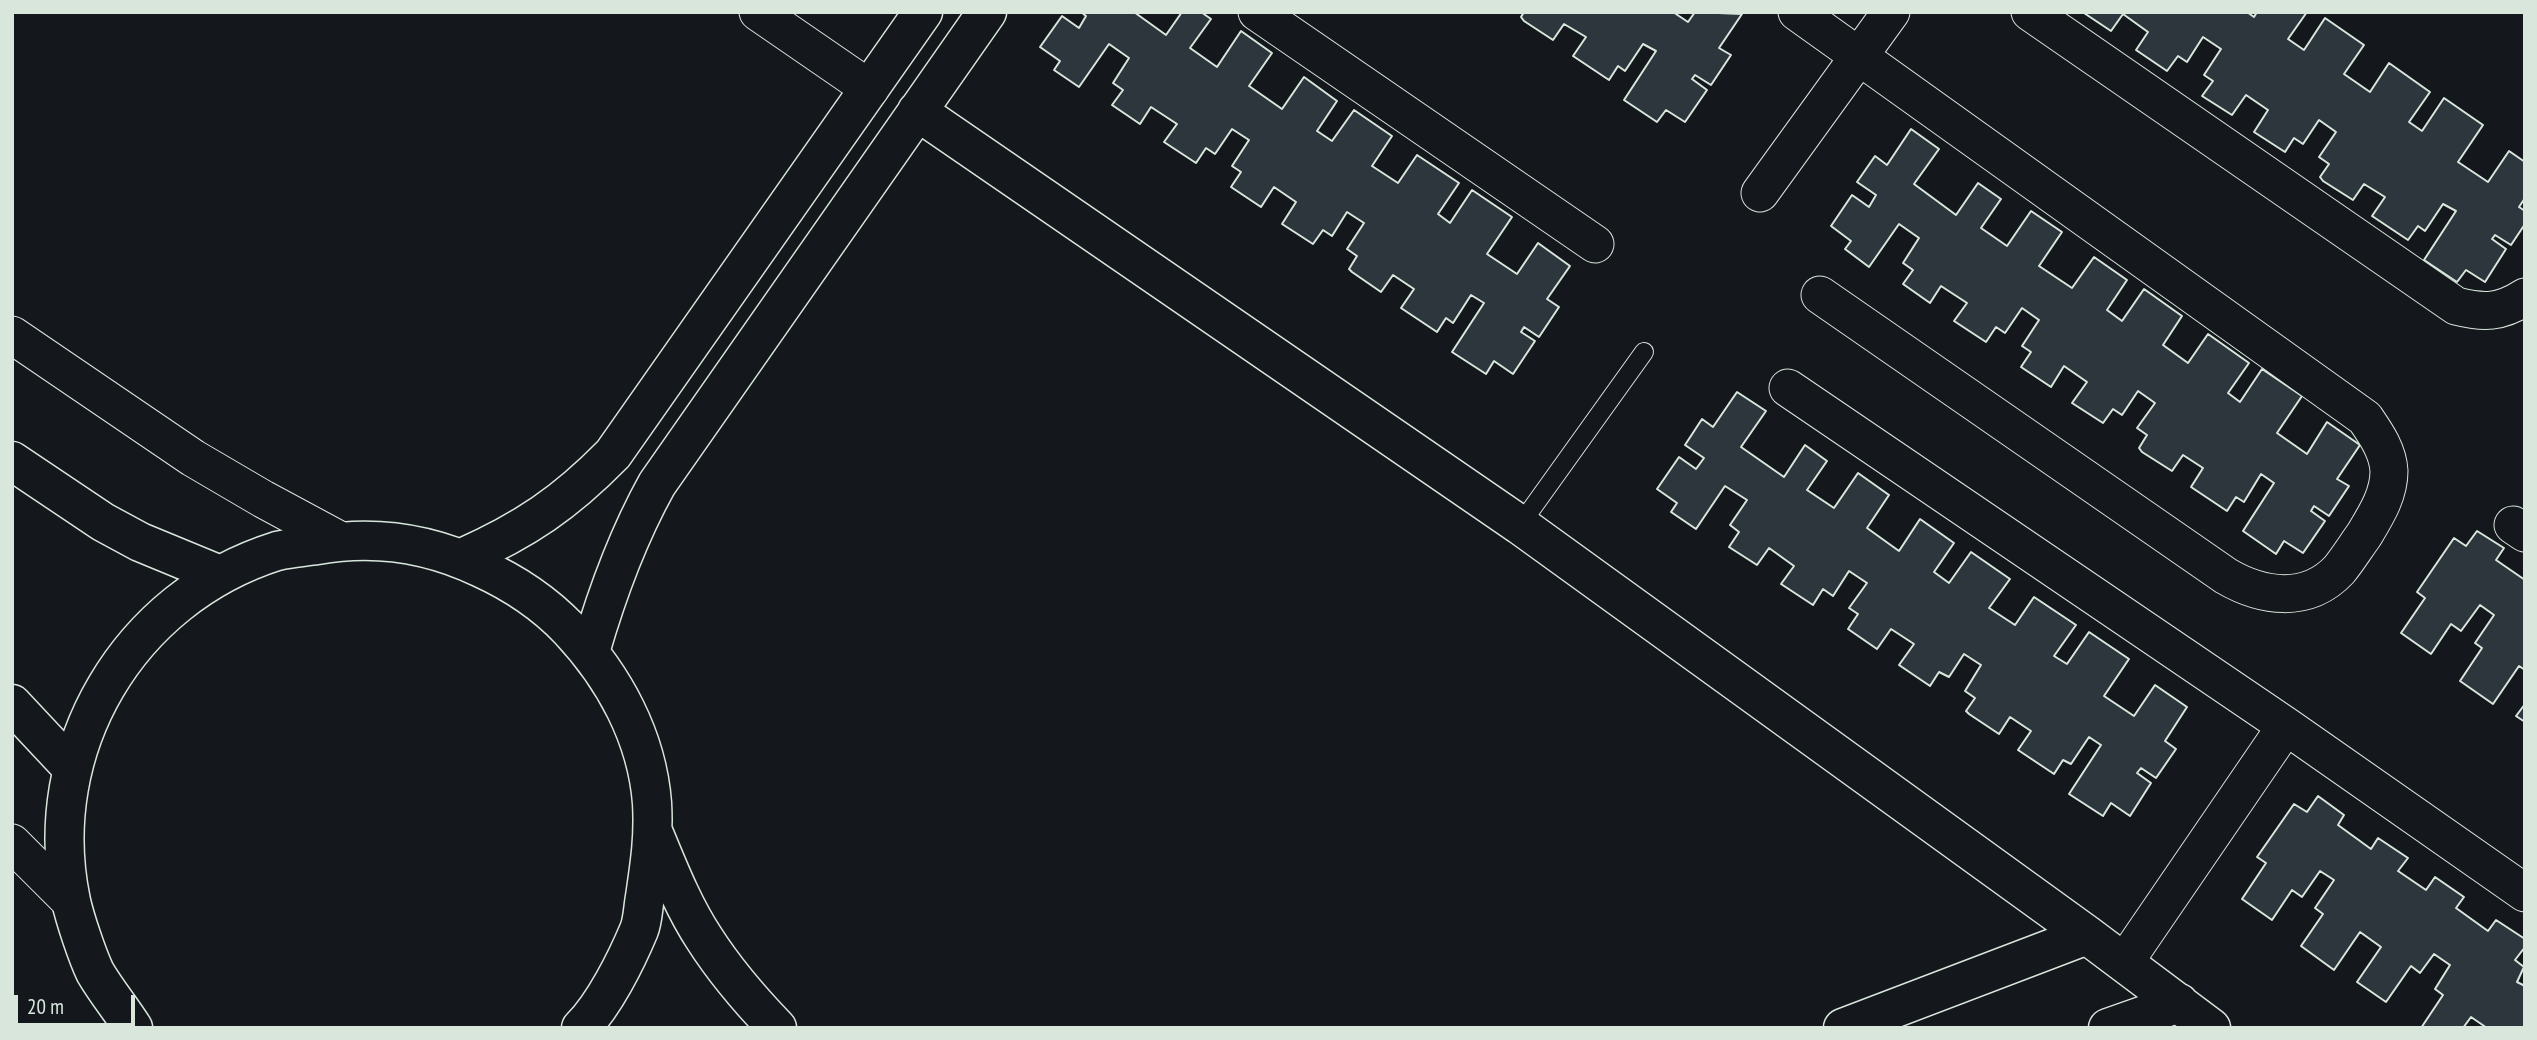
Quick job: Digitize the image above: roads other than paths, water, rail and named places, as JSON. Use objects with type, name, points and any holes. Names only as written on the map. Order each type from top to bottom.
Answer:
[{"type":"street","points":[[758,12],[870,89]]},
{"type":"street","points":[[461,558],[504,539],[544,516],[580,487],[613,454],[923,12]]},
{"type":"street","points":[[590,652],[617,566],[635,524],[657,484],[987,12]]},
{"type":"street","points":[[1257,12],[1595,244]]},
{"type":"street","points":[[1797,12],[2365,418],[2381,442],[2389,470],[2385,499],[2338,571],[2318,585],[2295,593],[2271,594],[2247,588],[1820,295]]},
{"type":"street","points":[[1760,193],[1891,12]]},
{"type":"street","points":[[2030,12],[2456,306],[2479,312],[2502,309],[2525,297]]},
{"type":"street","points":[[917,111],[1520,526],[2087,935],[2211,1028]]},
{"type":"street","points":[[12,335],[193,458],[341,541]]},
{"type":"street","points":[[1788,388],[2286,726],[2525,893]]},
{"type":"street","points":[[12,461],[122,532],[220,575]]},
{"type":"street","points":[[133,1028],[95,971],[71,902],[64,835],[72,768],[92,709],[125,656],[169,610],[220,575],[278,551],[341,541],[382,540],[461,558],[510,581],[553,613],[590,652],[618,693],[638,738],[650,785],[654,834],[640,927],[597,1011],[581,1028]]},
{"type":"street","points":[[12,704],[72,768]]},
{"type":"street","points":[[2124,963],[2286,726]]},
{"type":"street","points":[[654,834],[676,888],[704,938],[738,984],[777,1028]]},
{"type":"street","points":[[12,843],[71,902]]},
{"type":"street","points":[[1843,1028],[2087,935]]},
{"type":"street","points":[[2108,1028],[2179,1003]]},
{"type":"lane","points":[[1520,526],[1644,352]]}]
